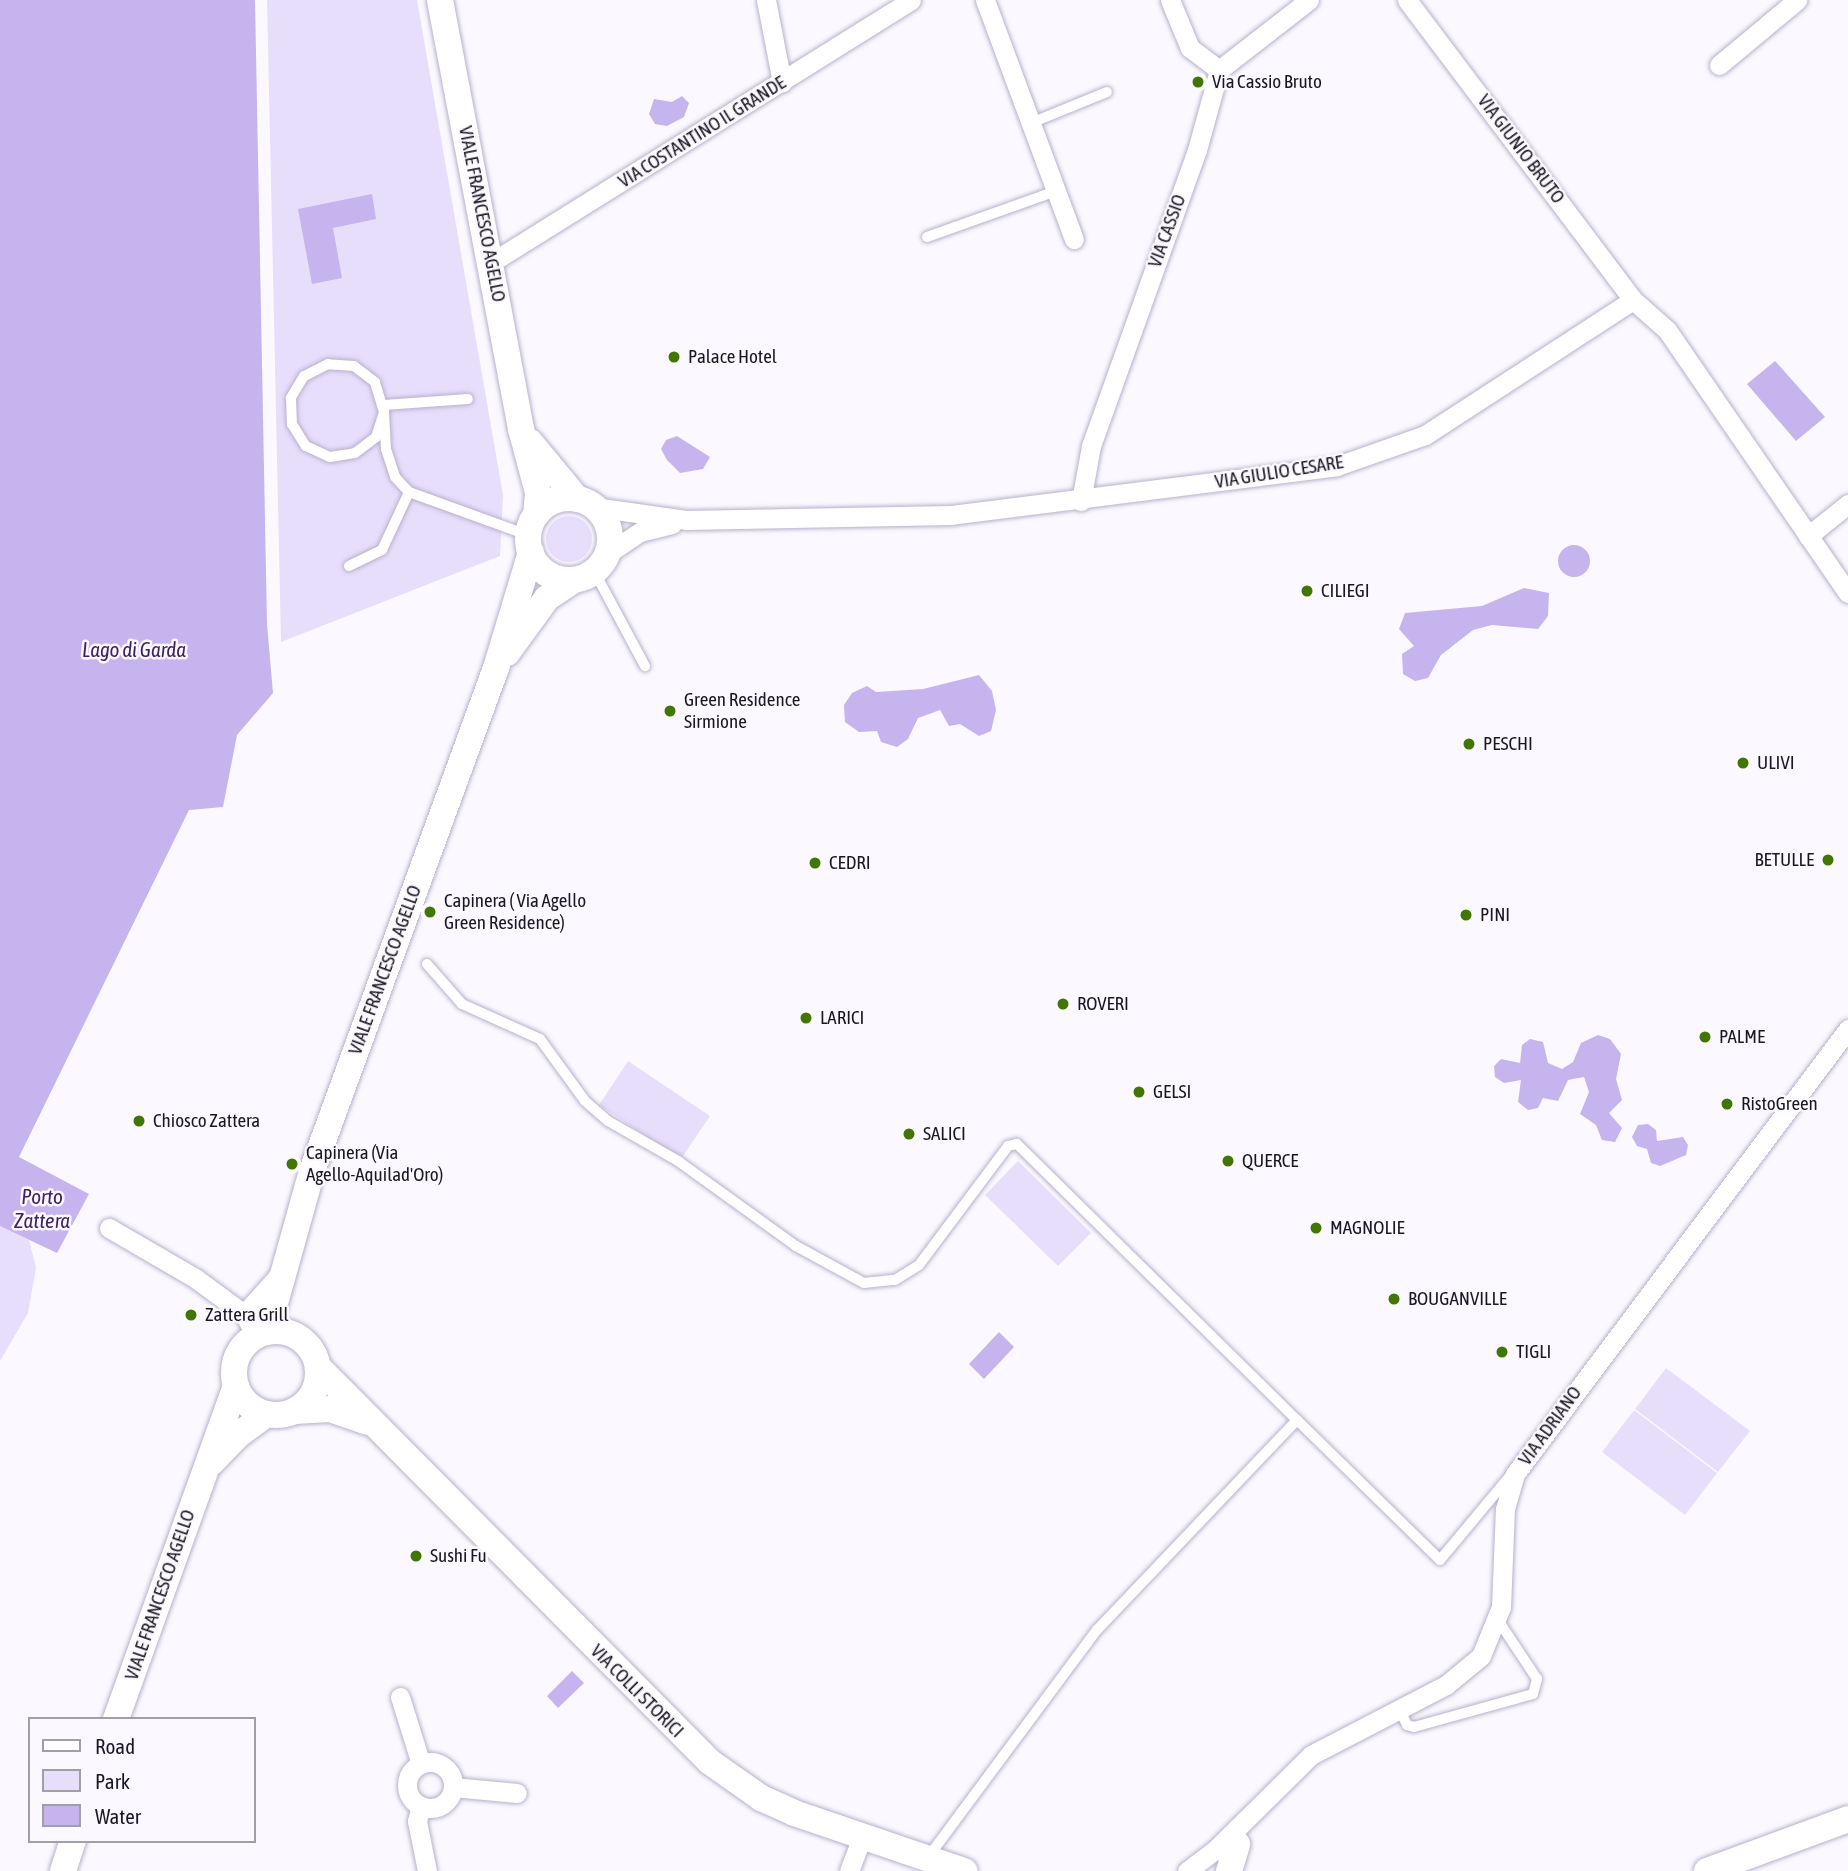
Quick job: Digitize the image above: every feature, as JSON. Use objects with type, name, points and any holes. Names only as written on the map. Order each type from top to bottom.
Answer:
[{"type":"main road","name":"VIALE FRANCESCO AGELLO","points":[[256,1327],[280,1274],[312,1171],[496,668],[532,534],[538,493],[520,429],[492,262],[440,0]]},
{"type":"main road","name":"VIALE FRANCESCO AGELLO","points":[[520,429],[585,503]]},
{"type":"main road","points":[[552,502],[585,503],[609,532],[591,568],[545,572],[532,534],[552,502]]},
{"type":"main road","name":"VIALE FRANCESCO AGELLO","points":[[496,668],[547,598],[591,568]]},
{"type":"main road","points":[[280,1274],[303,1340],[318,1367],[310,1398],[294,1411],[268,1415],[248,1404],[236,1386],[237,1357],[256,1327],[286,1332],[303,1340]]},
{"type":"main road","name":"VIA COLLI STORICI","points":[[318,1367],[368,1422],[709,1762],[761,1798],[862,1837],[964,1871]]},
{"type":"main road","name":"VIALE FRANCESCO AGELLO","points":[[117,1717],[236,1386]]},
{"type":"main road","name":"VIA COLLI STORICI","points":[[294,1411],[330,1409],[368,1422]]},
{"type":"main road","name":"VIALE FRANCESCO AGELLO","points":[[204,1471],[238,1435],[268,1415]]},
{"type":"main road","points":[[1707,1871],[1848,1819]]},
{"type":"main road","points":[[63,1871],[72,1843]]},
{"type":"main road","points":[[1229,1871],[1237,1844]]},
{"type":"street","points":[[766,0],[782,82]]},
{"type":"street","name":"VIA COSTANTINO IL GRANDE","points":[[492,262],[911,0]]},
{"type":"street","points":[[985,0],[1074,239]]},
{"type":"street","points":[[1170,0],[1190,48],[1219,69],[1310,0]]},
{"type":"street","name":"VIA GIUNIO BRUTO","points":[[1407,0],[1633,300]]},
{"type":"street","points":[[1719,65],[1797,0]]},
{"type":"street","name":"VIA CASSIO","points":[[1081,501],[1091,446],[1197,150],[1219,69]]},
{"type":"street","points":[[1633,300],[1667,330],[1848,593]]},
{"type":"street","name":"VIA GIULIO CESARE","points":[[585,503],[686,520],[951,514],[1081,501],[1337,466],[1425,435],[1633,300]]},
{"type":"street","points":[[1808,537],[1848,504]]},
{"type":"street","name":"VIA GIULIO CESARE","points":[[591,568],[640,532],[686,520]]},
{"type":"street","name":"VIA ADRIANO","points":[[1187,1871],[1217,1849],[1311,1755],[1462,1675],[1488,1646],[1498,1620],[1505,1509],[1515,1474],[1848,1029]]},
{"type":"street","points":[[109,1228],[195,1278],[256,1327]]},
{"type":"street","points":[[400,1697],[421,1764]]},
{"type":"street","points":[[421,1806],[407,1789],[410,1774],[421,1764],[443,1766],[453,1787]]},
{"type":"street","points":[[453,1787],[517,1793]]},
{"type":"street","points":[[421,1806],[442,1805],[453,1787]]},
{"type":"street","name":"VIA ADRIANO","points":[[1222,1871],[1274,1790]]},
{"type":"street","points":[[421,1806],[418,1821],[427,1871]]},
{"type":"street","points":[[849,1871],[862,1837]]},
{"type":"lane","points":[[1031,122],[1107,92]]},
{"type":"lane","points":[[927,237],[1056,191]]},
{"type":"lane","points":[[384,408],[376,437],[355,453],[330,457],[306,446],[292,424],[291,398],[304,376],[328,364],[354,366],[375,382],[384,408],[386,449],[395,477],[409,492],[532,534]]},
{"type":"lane","points":[[384,408],[468,398]]},
{"type":"lane","points":[[349,566],[382,551],[409,492]]},
{"type":"lane","points":[[591,568],[645,666]]},
{"type":"lane","points":[[426,964],[462,1003],[540,1039],[585,1101],[608,1122],[678,1161],[796,1246],[864,1283],[895,1280],[919,1265],[1008,1146],[1017,1144],[1440,1560],[1528,1454]]},
{"type":"lane","points":[[927,1858],[1097,1630],[1297,1420]]},
{"type":"lane","points":[[1399,1709],[1408,1725],[1414,1727],[1529,1697],[1537,1689],[1536,1679],[1498,1620]]},
{"type":"green space","points":[[267,0],[417,0],[503,495],[500,556],[281,642]]},
{"type":"green space","points":[[569,516],[585,523],[592,539],[585,555],[569,562],[553,555],[546,539],[553,523]]},
{"type":"green space","points":[[628,1061],[710,1116],[681,1159],[599,1105]]},
{"type":"green space","points":[[1018,1161],[1091,1233],[1058,1266],[985,1195]]},
{"type":"green space","points":[[0,1226],[29,1240],[36,1268],[28,1313],[0,1361]]},
{"type":"green space","points":[[1666,1368],[1750,1431],[1718,1472],[1635,1409]]},
{"type":"green space","points":[[1634,1410],[1717,1473],[1685,1515],[1602,1452]]},
{"type":"water","name":"Lago di Garda","points":[[0,0],[255,0],[267,624],[273,693],[237,735],[223,807],[189,810],[19,1157],[89,1194],[57,1253],[0,1226]]},
{"type":"water","points":[[682,96],[689,103],[684,117],[667,126],[655,124],[649,114],[654,99],[672,102]]},
{"type":"water","points":[[372,194],[376,219],[333,228],[342,278],[312,284],[298,209]]},
{"type":"water","points":[[1775,361],[1825,417],[1796,441],[1747,384]]},
{"type":"water","points":[[677,436],[710,457],[703,469],[680,473],[667,460],[661,449],[666,440]]},
{"type":"water","points":[[1574,545],[1586,549],[1590,561],[1586,573],[1574,577],[1562,573],[1558,561],[1562,549]]},
{"type":"water","points":[[1524,588],[1549,593],[1548,616],[1538,629],[1492,625],[1473,630],[1441,655],[1428,678],[1415,681],[1403,674],[1402,654],[1414,646],[1399,629],[1405,613],[1482,606]]},
{"type":"water","points":[[979,675],[992,691],[996,710],[991,731],[979,736],[960,724],[949,726],[940,710],[918,718],[908,739],[897,747],[881,742],[877,731],[859,732],[845,722],[844,705],[852,693],[867,686],[876,692],[923,689]]},
{"type":"water","points":[[1598,1035],[1610,1039],[1621,1054],[1616,1079],[1622,1100],[1609,1113],[1622,1128],[1615,1142],[1602,1140],[1596,1125],[1580,1114],[1589,1092],[1584,1077],[1568,1080],[1558,1101],[1543,1098],[1538,1108],[1528,1110],[1518,1102],[1521,1080],[1504,1083],[1495,1077],[1494,1066],[1501,1059],[1520,1063],[1522,1045],[1530,1039],[1543,1042],[1548,1063],[1562,1069],[1573,1062],[1581,1043]]},
{"type":"water","points":[[1648,1124],[1656,1130],[1657,1141],[1683,1137],[1688,1145],[1686,1155],[1660,1166],[1651,1163],[1647,1149],[1637,1146],[1632,1137],[1638,1125]]},
{"type":"water","points":[[999,1332],[1014,1347],[984,1379],[969,1364]]},
{"type":"water","points":[[572,1671],[584,1683],[558,1708],[547,1696]]},
{"type":"place","name":"Via Cassio Bruto","points":[[1198,82]]},
{"type":"place","name":"Palace Hotel","points":[[674,357]]},
{"type":"place","name":"CILIEGI","points":[[1307,591]]},
{"type":"place","name":"Green Residence Sirmione","points":[[670,711]]},
{"type":"place","name":"PESCHI","points":[[1469,744]]},
{"type":"place","name":"ULIVI","points":[[1743,763]]},
{"type":"place","name":"BETULLE","points":[[1828,860]]},
{"type":"place","name":"CEDRI","points":[[815,863]]},
{"type":"place","name":"Capinera ( Via Agello Green Residence)","points":[[430,912]]},
{"type":"place","name":"PINI","points":[[1466,915]]},
{"type":"place","name":"ROVERI","points":[[1063,1004]]},
{"type":"place","name":"LARICI","points":[[806,1018]]},
{"type":"place","name":"PALME","points":[[1705,1037]]},
{"type":"place","name":"GELSI","points":[[1139,1092]]},
{"type":"place","name":"RistoGreen","points":[[1727,1104]]},
{"type":"place","name":"Chiosco Zattera","points":[[139,1121]]},
{"type":"place","name":"SALICI","points":[[909,1134]]},
{"type":"place","name":"QUERCE","points":[[1228,1161]]},
{"type":"place","name":"Capinera (Via Agello-Aquilad'Oro)","points":[[292,1164]]},
{"type":"place","name":"MAGNOLIE","points":[[1316,1228]]},
{"type":"place","name":"BOUGANVILLE","points":[[1394,1299]]},
{"type":"place","name":"Zattera Grill","points":[[191,1315]]},
{"type":"place","name":"TIGLI","points":[[1502,1352]]},
{"type":"place","name":"Sushi Fu","points":[[416,1556]]},
{"type":"water label","name":"Porto Zattera","points":[[42,1208]]}]
